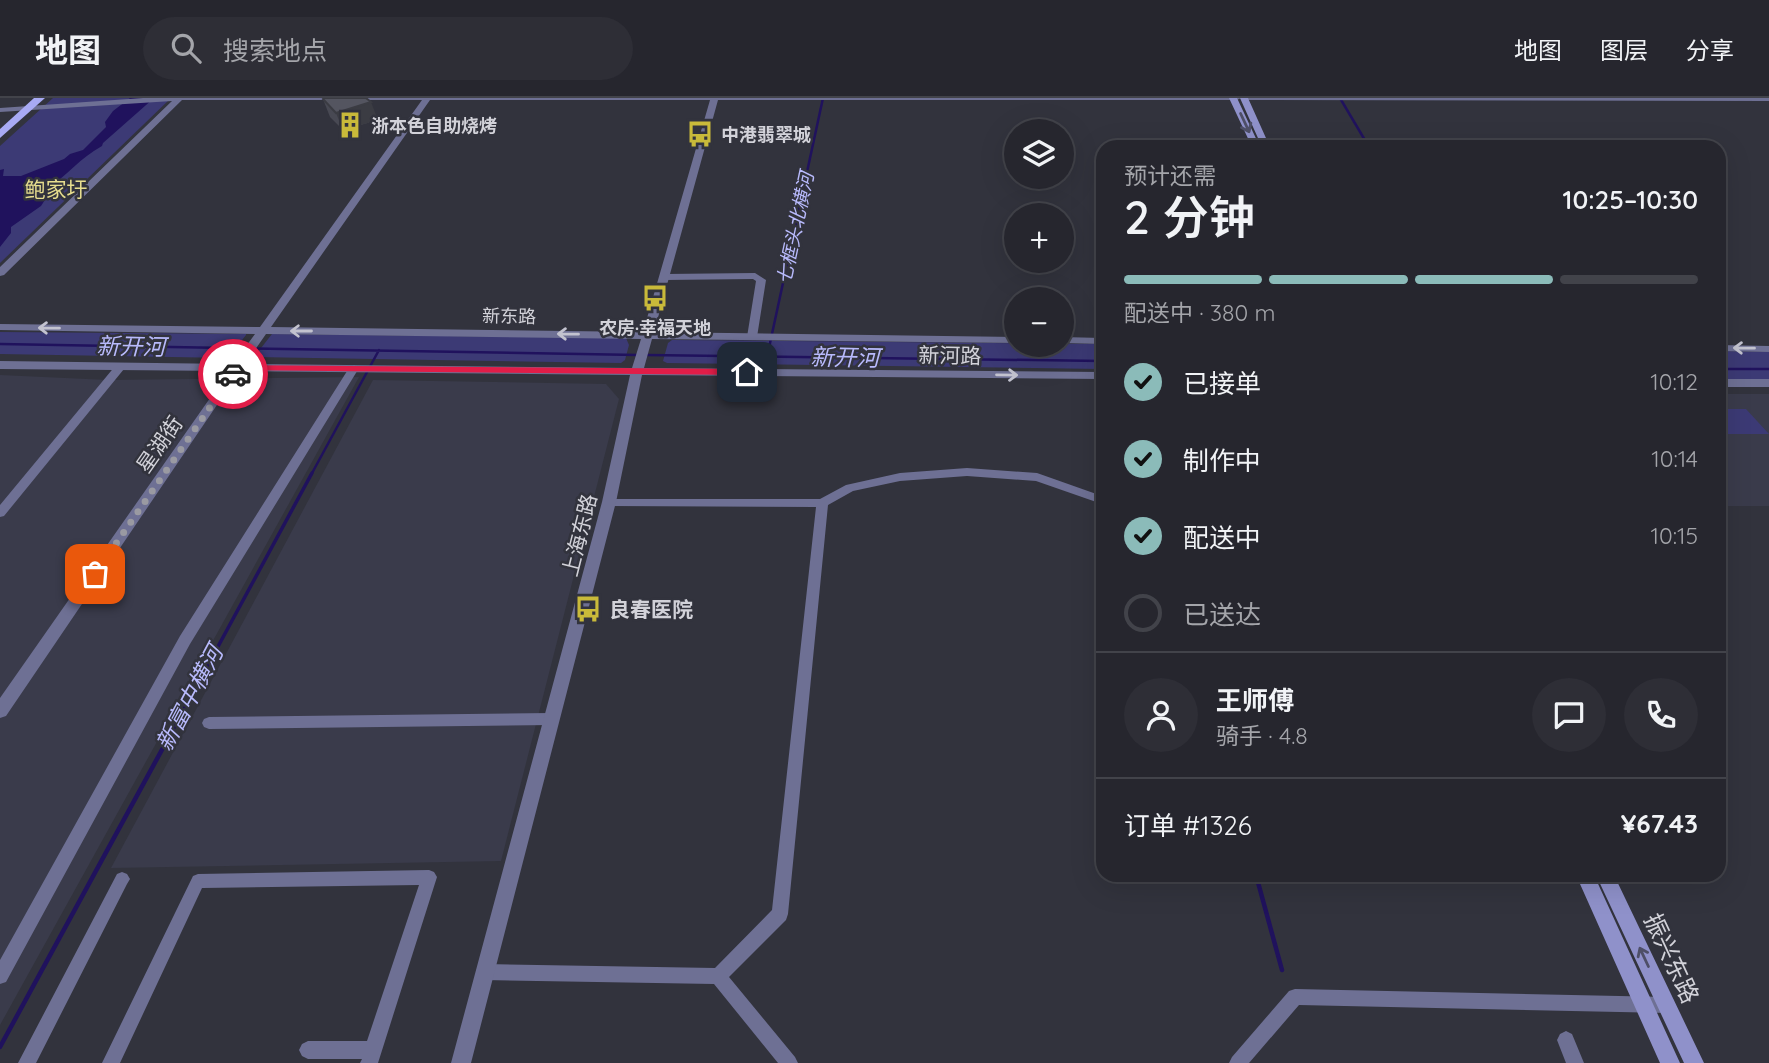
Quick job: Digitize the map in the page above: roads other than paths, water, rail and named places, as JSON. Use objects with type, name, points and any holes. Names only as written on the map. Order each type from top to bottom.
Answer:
[{"type":"main road","points":[[0,121],[14,109],[40,98]]},
{"type":"main road","points":[[1235,98],[1253,140]]},
{"type":"main road","points":[[1245,98],[1263,140]]},
{"type":"main road","points":[[0,135],[28,103]]},
{"type":"main road","name":"振兴东路","points":[[1588,882],[1670,1063]]},
{"type":"main road","name":"振兴东路","points":[[1608,882],[1694,1063]]},
{"type":"street","points":[[0,273],[180,98]]},
{"type":"street","points":[[28,103],[125,102],[180,98],[1235,98]]},
{"type":"street","points":[[1245,98],[1769,99]]},
{"type":"street","name":"星湖街","points":[[0,712],[246,354],[427,99]]},
{"type":"street","name":"上海东路","points":[[461,1063],[609,502],[641,360],[715,99]]},
{"type":"street","points":[[0,110],[14,109]]},
{"type":"street","points":[[665,277],[755,276],[761,280],[754,334]]},
{"type":"street","points":[[750,301],[747,320],[754,334]]},
{"type":"street","name":"新东路","points":[[0,327],[260,335],[754,334],[780,337],[1004,340]]},
{"type":"street","points":[[1074,340],[1096,341]]},
{"type":"street","points":[[1726,348],[1769,349]]},
{"type":"street","name":"新河路","points":[[0,365],[364,369],[641,360],[1096,376]]},
{"type":"street","points":[[0,513],[120,367]]},
{"type":"street","points":[[0,976],[185,639],[364,369]]},
{"type":"street","points":[[1726,383],[1769,383]]},
{"type":"street","points":[[609,502],[822,503],[850,488],[900,477],[967,472],[1037,477],[1096,498]]},
{"type":"street","points":[[484,972],[718,976],[780,914],[822,503]]},
{"type":"street","points":[[209,723],[551,719]]},
{"type":"street","points":[[111,1063],[198,881],[429,877],[371,1057],[308,1050]]},
{"type":"street","points":[[27,1063],[122,879]]},
{"type":"street","points":[[718,976],[789,1063]]},
{"type":"street","points":[[1238,1063],[1295,997],[1667,1004]]},
{"type":"street","points":[[1566,1040],[1575,1063]]},
{"type":"waterway","name":"七框头北横河","points":[[767,357],[823,98]]},
{"type":"waterway","points":[[1340,98],[1365,140]]},
{"type":"waterway","name":"新开河","points":[[0,344],[379,351]]},
{"type":"waterway","name":"新富中横河","points":[[311,475],[379,351]]},
{"type":"waterway","name":"新开河","points":[[379,351],[638,355]]},
{"type":"waterway","name":"新开河","points":[[646,355],[767,357]]},
{"type":"waterway","name":"新开河","points":[[767,357],[1096,361]]},
{"type":"waterway","name":"新开河","points":[[1726,369],[1769,369]]},
{"type":"waterway","name":"新富中横河","points":[[169,737],[312,473]]},
{"type":"waterway","name":"新富中横河","points":[[0,1047],[170,735]]},
{"type":"waterway","points":[[1258,882],[1282,970]]},
{"type":"place","name":"浙本色自助烧烤","points":[[350,125]]},
{"type":"place","name":"中港翡翠城","points":[[700,134]]},
{"type":"place","name":"农房·幸福天地","points":[[655,298]]},
{"type":"place","name":"良春医院","points":[[588,609]]},
{"type":"district","name":"鲍家圩","points":[[56,189]]}]
